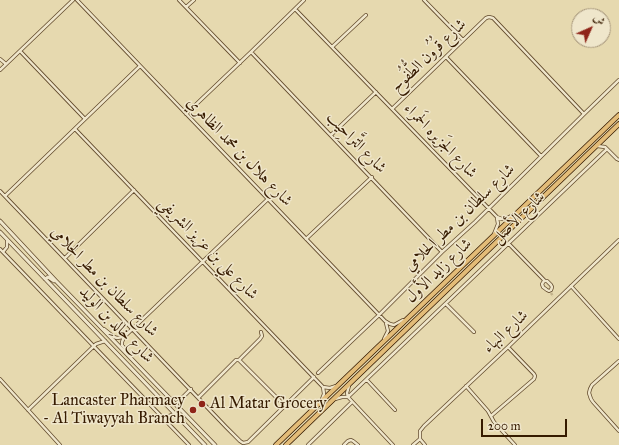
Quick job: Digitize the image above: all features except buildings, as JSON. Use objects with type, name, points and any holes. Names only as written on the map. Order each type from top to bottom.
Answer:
[{"type":"main road","name":"شارع زايد الأول","points":[[276,445],[619,115]]},
{"type":"main road","name":"شارع زايد الأول","points":[[286,445],[619,124]]},
{"type":"street","points":[[0,70],[73,0]]},
{"type":"street","name":"شارع هلال بن محمد الظاهري","points":[[77,0],[385,321]]},
{"type":"street","points":[[179,0],[240,63]]},
{"type":"street","points":[[186,8],[194,0]]},
{"type":"street","points":[[186,114],[304,0]]},
{"type":"street","points":[[424,0],[463,40]]},
{"type":"street","name":"شارع الجَزيره الحَمراء","points":[[295,9],[497,217]]},
{"type":"street","points":[[332,47],[366,15]]},
{"type":"street","name":"شارع قُرُون الطُّفُوح","points":[[392,109],[486,18],[489,17],[493,18],[584,114]]},
{"type":"street","points":[[20,51],[85,119]]},
{"type":"street","name":"شارع التَّراحِيب","points":[[251,52],[442,252]]},
{"type":"street","points":[[446,57],[541,156]]},
{"type":"street","points":[[0,59],[6,64]]},
{"type":"street","points":[[5,196],[140,66]]},
{"type":"street","name":"شارع سلطان بن مطر الحلامي","points":[[318,373],[619,80]]},
{"type":"street","points":[[331,135],[376,92]]},
{"type":"street","name":"شارع علي بن عزيز الشريفي","points":[[75,129],[323,387]]},
{"type":"street","points":[[597,146],[603,146],[619,160]]},
{"type":"street","name":"شارع الأصل","points":[[348,398],[607,149]]},
{"type":"street","points":[[306,239],[372,177]]},
{"type":"street","points":[[65,258],[134,190]]},
{"type":"street","name":"شارع سلطان بن مطر الحلامي","points":[[0,191],[243,443],[248,442],[314,377]]},
{"type":"street","points":[[132,358],[122,345],[124,337],[268,199]]},
{"type":"street","points":[[490,240],[498,227],[497,217],[505,219],[521,210]]},
{"type":"street","name":"شارع خالِد بن الوليد","points":[[0,221],[56,281],[216,445]]},
{"type":"street","name":"شارع خالِد بن الوليد","points":[[0,232],[205,445]]},
{"type":"street","points":[[6,249],[8,246],[7,240]]},
{"type":"street","name":"شارع البهاء","points":[[420,439],[420,431],[424,426],[619,240]]},
{"type":"street","points":[[509,244],[545,281],[548,281],[552,286],[552,289],[548,291]]},
{"type":"street","points":[[3,252],[11,247],[15,248]]},
{"type":"street","points":[[0,249],[95,345],[189,445]]},
{"type":"street","points":[[45,279],[48,277],[56,281]]},
{"type":"street","points":[[545,281],[542,283],[545,290],[552,294],[557,300]]},
{"type":"street","points":[[571,286],[619,339]]},
{"type":"street","points":[[446,304],[474,332]]},
{"type":"street","points":[[385,321],[394,325],[410,317]]},
{"type":"street","points":[[379,346],[388,331],[388,326],[385,321]]},
{"type":"street","points":[[104,329],[114,337],[124,337]]},
{"type":"street","points":[[199,397],[236,360],[239,360],[262,338],[261,332]]},
{"type":"street","points":[[95,345],[99,334]]},
{"type":"street","points":[[28,410],[95,345],[99,342],[105,341]]},
{"type":"street","points":[[491,416],[521,391],[534,379],[535,376],[508,347]]},
{"type":"street","points":[[239,360],[285,406]]},
{"type":"street","points":[[619,361],[590,389],[591,399],[593,402],[619,431]]},
{"type":"street","points":[[0,380],[60,445]]},
{"type":"street","points":[[367,380],[395,410]]},
{"type":"street","points":[[319,404],[324,394],[323,387],[331,388],[342,382]]},
{"type":"street","points":[[348,398],[347,391],[350,384]]},
{"type":"street","points":[[466,386],[488,411],[494,422],[515,445]]},
{"type":"street","points":[[176,404],[191,389]]},
{"type":"street","points":[[332,401],[342,397],[348,398],[393,445]]},
{"type":"street","points":[[308,445],[352,402]]},
{"type":"street","points":[[168,416],[170,408]]},
{"type":"street","points":[[164,419],[168,416],[176,414]]},
{"type":"street","points":[[413,445],[420,439],[424,445]]},
{"type":"street","points":[[344,445],[351,440],[358,445]]},
{"type":"place","name":"Al Matar Grocery","points":[[202,404]]},
{"type":"place","name":"Lancaster Pharmacy - Al Tiwayyah Branch","points":[[193,410]]}]
